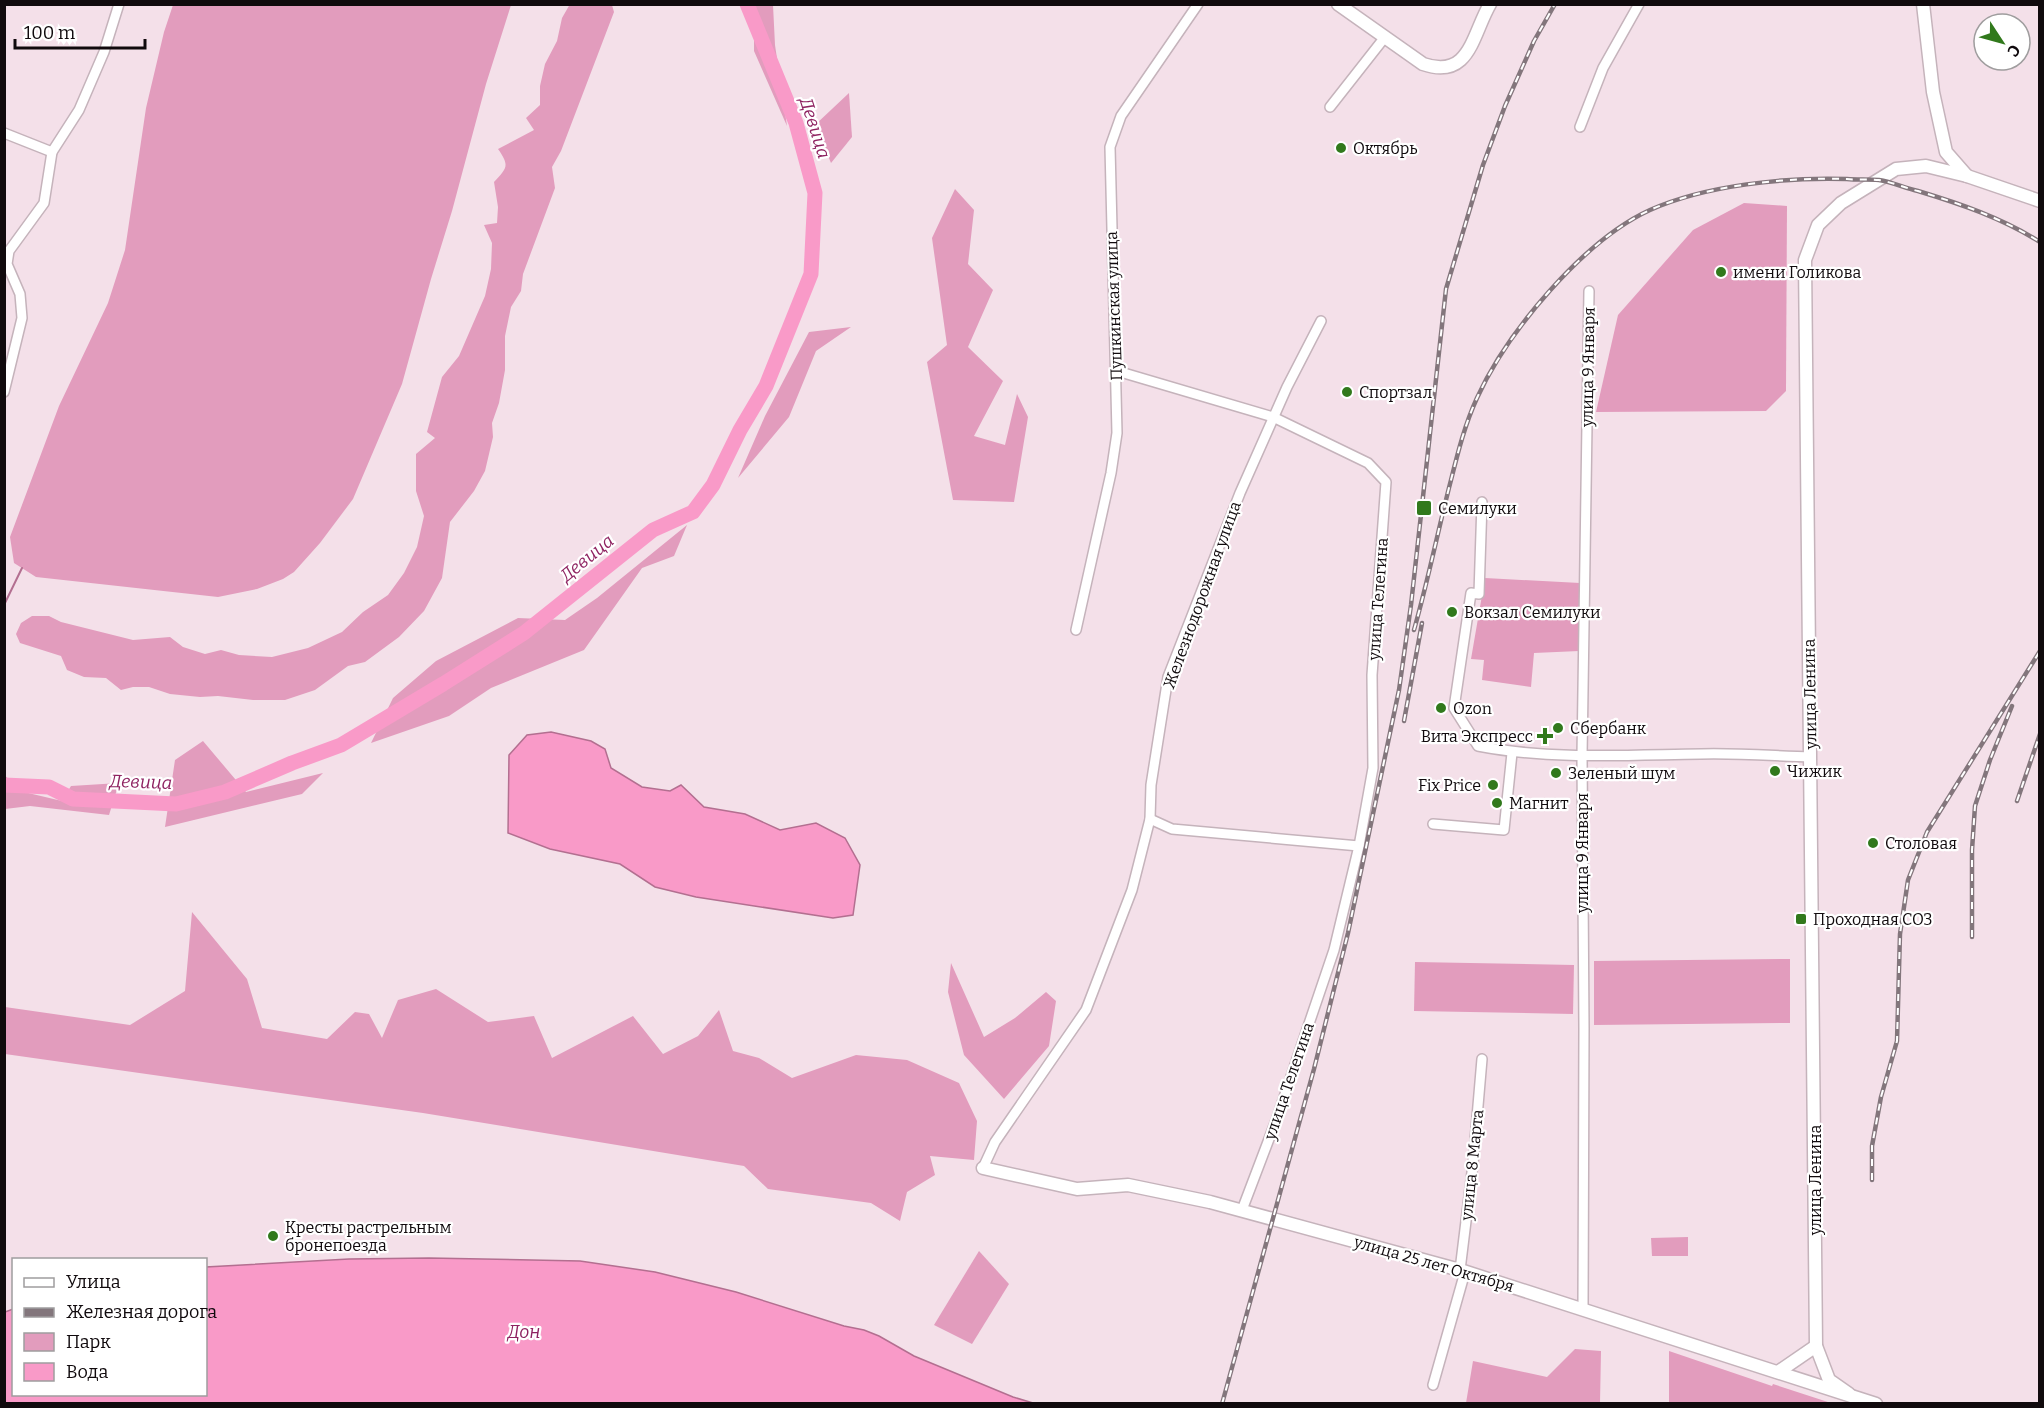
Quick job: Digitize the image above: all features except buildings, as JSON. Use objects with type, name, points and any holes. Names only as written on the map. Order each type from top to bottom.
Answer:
[{"type":"street","points":[[4,392],[22,318],[20,294],[7,264],[9,251],[44,203],[52,152],[79,110],[104,52],[119,4]]},
{"type":"street","name":"Пушкинская улица","points":[[1076,630],[1111,473],[1117,433],[1110,147],[1121,117],[1198,4]]},
{"type":"street","points":[[1338,4],[1423,64],[1436,68],[1457,64],[1468,52],[1490,4]]},
{"type":"street","points":[[1580,127],[1603,68],[1639,4]]},
{"type":"street","points":[[1923,4],[1933,92],[1946,152],[1967,176]]},
{"type":"street","points":[[1330,107],[1385,37]]},
{"type":"street","points":[[4,133],[52,152]]},
{"type":"street","name":"улица Ленина","points":[[1849,1394],[1829,1380],[1816,1347],[1805,260],[1818,225],[1841,203],[1896,169],[1926,166],[1967,176],[2040,201]]},
{"type":"street","name":"улица 9 Января","points":[[1582,1308],[1584,1017],[1582,756],[1589,291]]},
{"type":"street","name":"Железнодорожная улица","points":[[984,1168],[995,1142],[1086,1010],[1132,890],[1150,819],[1151,785],[1168,677],[1240,493],[1273,417],[1321,321]]},
{"type":"street","name":"улица Телегина","points":[[1117,371],[1273,417],[1368,463],[1386,483],[1372,675],[1372,768],[1359,846],[1334,950],[1277,1118],[1242,1210]]},
{"type":"street","points":[[1482,502],[1479,594],[1471,593],[1454,708],[1478,746],[1512,753],[1582,756],[1705,754],[1811,757]]},
{"type":"street","points":[[1433,824],[1504,830],[1512,753]]},
{"type":"street","points":[[1150,819],[1172,829],[1359,846]]},
{"type":"street","name":"улица 8 Марта","points":[[1433,1385],[1462,1271],[1482,1059]]},
{"type":"street","name":"улица 25 лет Октября","points":[[984,1168],[1077,1189],[1128,1185],[1242,1210],[1462,1271],[1876,1404]]},
{"type":"street","points":[[1778,1372],[1816,1347]]},
{"type":"green space","points":[[570,4],[612,5],[614,12],[561,151],[552,167],[555,188],[523,274],[521,291],[511,307],[505,336],[505,370],[499,403],[492,423],[493,437],[485,471],[474,491],[450,522],[442,578],[424,611],[399,637],[365,662],[348,666],[315,690],[285,700],[200,697],[170,694],[149,687],[121,690],[106,678],[84,677],[67,670],[61,656],[20,643],[16,634],[21,623],[32,616],[49,616],[61,622],[133,640],[170,637],[183,647],[205,654],[221,650],[239,655],[272,657],[308,648],[342,632],[363,612],[388,595],[404,573],[417,547],[424,516],[416,491],[416,454],[435,438],[427,432],[442,377],[459,356],[485,296],[491,269],[492,243],[484,225],[497,223],[498,207],[494,182],[505,167],[504,159],[498,149],[534,130],[526,118],[540,105],[540,86],[545,64],[557,41],[562,18]]},
{"type":"green space","points":[[173,5],[511,5],[486,84],[402,384],[353,499],[320,543],[294,572],[257,589],[218,597],[36,577],[14,563],[10,537],[59,406],[108,303],[125,250],[146,108],[164,32]]},
{"type":"green space","points":[[754,5],[773,5],[775,45],[787,126],[754,51]]},
{"type":"green space","points":[[849,93],[852,137],[831,163],[815,125]]},
{"type":"green space","points":[[955,189],[974,210],[968,264],[993,290],[968,347],[1003,381],[974,436],[1005,445],[1017,394],[1028,417],[1014,502],[953,500],[927,362],[947,345],[932,238]]},
{"type":"green space","name":"имени Голикова","points":[[1744,203],[1787,206],[1786,391],[1766,411],[1596,412],[1618,315],[1693,230]]},
{"type":"green space","points":[[851,327],[816,351],[789,417],[738,478],[765,416],[809,332]]},
{"type":"green space","points":[[687,525],[674,556],[642,568],[584,650],[491,688],[449,716],[371,743],[393,698],[436,661],[518,618],[565,620],[597,598]]},
{"type":"green space","points":[[1485,578],[1580,583],[1579,651],[1534,653],[1531,687],[1482,680],[1484,660],[1471,659]]},
{"type":"green space","points":[[203,741],[246,792],[323,773],[302,794],[165,827],[175,760]]},
{"type":"green space","points":[[4,775],[24,792],[62,801],[71,786],[119,783],[109,815],[30,806],[5,809]]},
{"type":"green space","points":[[192,912],[247,979],[262,1028],[327,1039],[355,1012],[369,1014],[382,1038],[398,1000],[436,989],[488,1022],[534,1016],[552,1058],[633,1016],[663,1054],[698,1036],[719,1010],[733,1051],[759,1058],[792,1078],[856,1055],[907,1060],[959,1083],[977,1121],[974,1160],[930,1156],[935,1175],[907,1192],[900,1221],[871,1203],[768,1189],[744,1166],[423,1113],[5,1054],[5,1007],[130,1025],[185,991]]},
{"type":"green space","points":[[1790,959],[1790,1023],[1594,1025],[1594,961]]},
{"type":"green space","points":[[1415,962],[1574,965],[1573,1014],[1414,1011]]},
{"type":"green space","points":[[951,963],[984,1037],[1015,1018],[1046,992],[1056,1001],[1049,1046],[1004,1099],[964,1055],[948,992]]},
{"type":"green space","points":[[1688,1237],[1688,1256],[1652,1256],[1651,1238]]},
{"type":"green space","points":[[979,1251],[1009,1284],[972,1344],[934,1325]]},
{"type":"green space","points":[[1575,1349],[1601,1351],[1600,1403],[1466,1403],[1473,1361],[1547,1377]]},
{"type":"green space","points":[[1669,1351],[1772,1386],[1773,1384],[1831,1403],[1669,1403]]},
{"type":"water","points":[[551,732],[591,741],[605,749],[611,768],[642,787],[670,791],[681,785],[704,807],[745,814],[780,830],[816,823],[845,838],[860,865],[853,915],[833,918],[696,897],[655,887],[620,864],[550,849],[508,833],[509,755],[527,735]]},
{"type":"water","name":"Дон","points":[[349,1259],[580,1261],[655,1272],[736,1292],[844,1326],[864,1330],[914,1356],[1033,1403],[5,1403],[5,1312],[12,1309],[12,1396],[207,1396],[207,1267]]},
{"type":"waterway","name":"Девица","points":[[4,785],[49,787],[73,799],[176,804],[225,792],[341,745],[443,684],[524,633],[653,530],[693,512],[713,485],[740,430],[766,386],[811,274],[815,193],[796,123],[747,4]]},
{"type":"waterway","points":[[4,605],[22,568]]},
{"type":"waterway","name":"Девица","points":[[4,778],[8,785]]},
{"type":"railway","points":[[1222,1404],[1314,1069],[1348,933],[1399,690],[1411,605],[1446,289],[1483,165],[1505,106],[1534,41],[1555,4]]},
{"type":"railway","points":[[1414,630],[1462,438],[1477,398],[1490,372],[1507,345],[1550,290],[1574,265],[1625,224],[1672,201],[1747,184],[1798,179],[1875,180],[1965,207],[1996,219],[2040,242]]},
{"type":"railway","points":[[1404,721],[1422,623]]},
{"type":"railway","points":[[1872,1180],[1872,1146],[1881,1097],[1897,1041],[1900,934],[1908,880],[1927,832],[2040,651]]},
{"type":"railway","points":[[1972,937],[1972,850],[1975,806],[1990,760],[2012,706]]},
{"type":"railway","points":[[2017,801],[2040,734]]},
{"type":"place","name":"Октябрь","points":[[1341,148]]},
{"type":"place","name":"имени Голикова","points":[[1721,272]]},
{"type":"place","name":"Спортзал","points":[[1347,392]]},
{"type":"place","name":"Семилуки","points":[[1424,508]]},
{"type":"place","name":"Вокзал Семилуки","points":[[1452,612]]},
{"type":"place","name":"Ozon","points":[[1441,708]]},
{"type":"place","name":"Сбербанк","points":[[1558,728]]},
{"type":"place","name":"Вита Экспресс","points":[[1545,736]]},
{"type":"place","name":"Чижик","points":[[1775,771]]},
{"type":"place","name":"Зеленый шум","points":[[1556,773]]},
{"type":"place","name":"Fix Price","points":[[1493,785]]},
{"type":"place","name":"Магнит","points":[[1497,803]]},
{"type":"place","name":"Столовая","points":[[1873,843]]},
{"type":"place","name":"Проходная СОЗ","points":[[1801,919]]},
{"type":"place","name":"Кресты растрельным бронепоезда","points":[[273,1236]]}]
